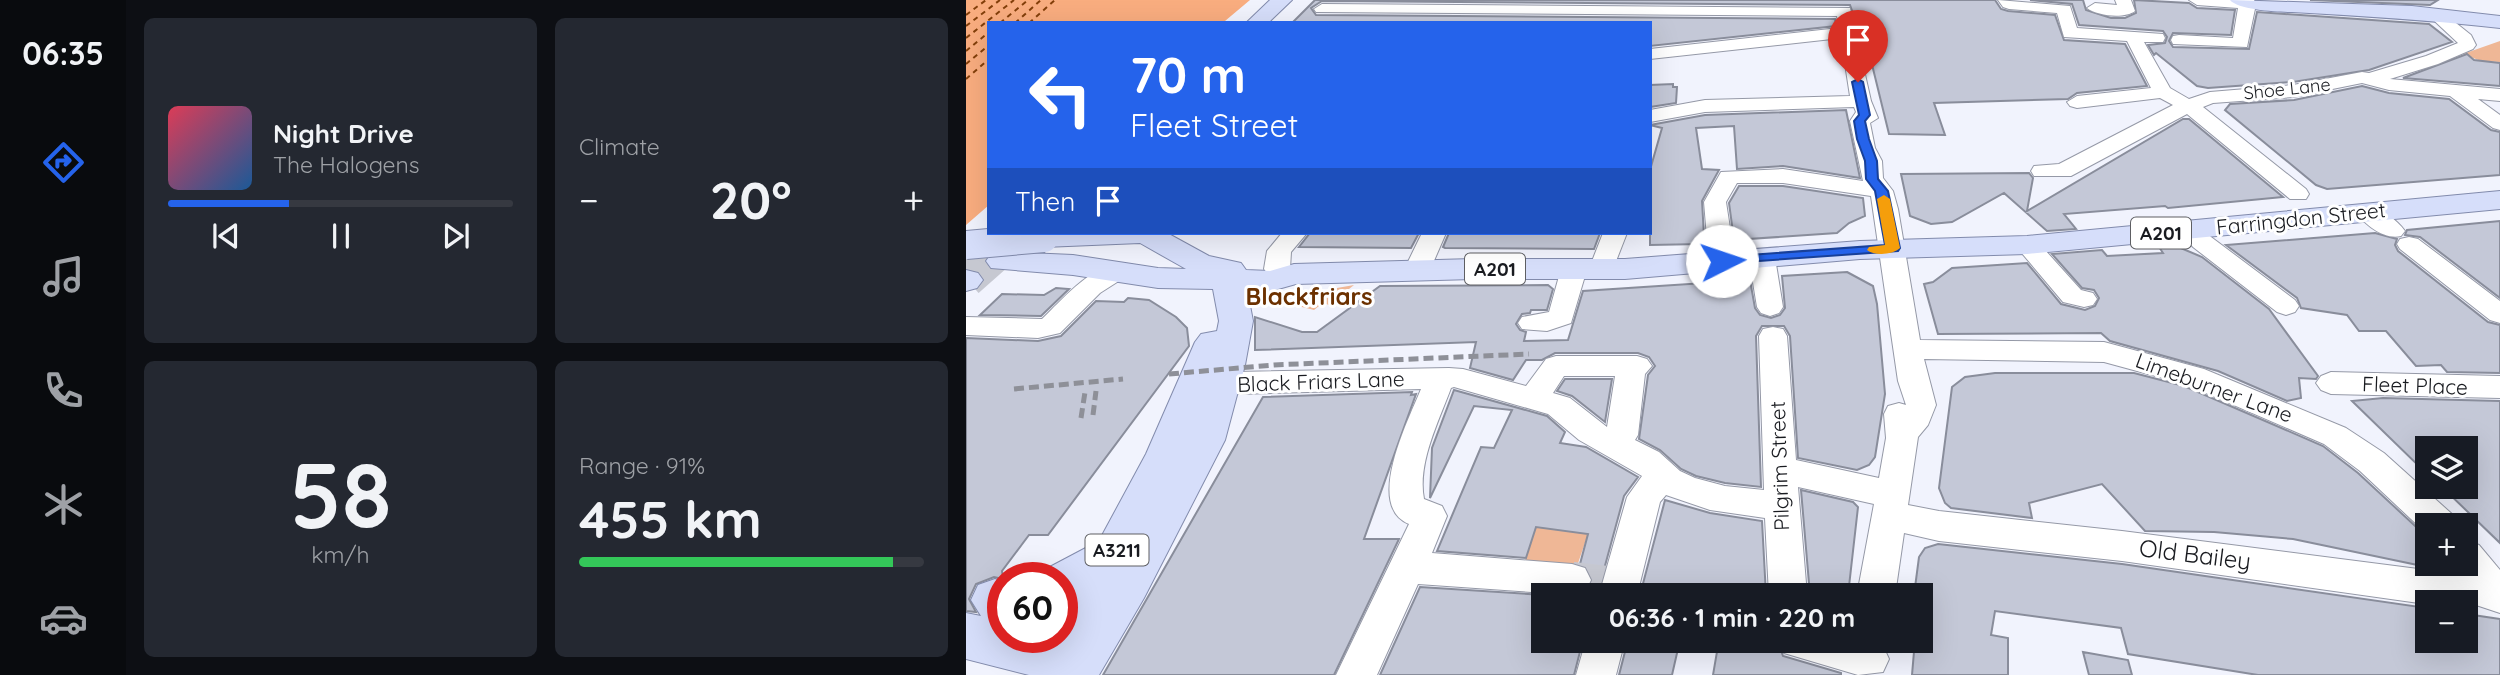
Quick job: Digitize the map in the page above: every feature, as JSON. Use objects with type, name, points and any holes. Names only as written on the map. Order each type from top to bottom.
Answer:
[{"type":"main road","points":[[2464,0],[2495,18]]},
{"type":"main road","points":[[2245,2],[2495,18]]},
{"type":"main road","points":[[1258,21],[1277,4]]},
{"type":"main road","name":"Farringdon Street","points":[[1893,248],[2027,245],[2500,200]]},
{"type":"main road","points":[[1073,265],[1071,251],[1088,235]]},
{"type":"main road","name":"A201","points":[[966,245],[1088,235]]},
{"type":"main road","points":[[1136,274],[1135,250],[1141,235]]},
{"type":"main road","name":"A201","points":[[1146,235],[1215,272]]},
{"type":"main road","name":"A201","points":[[966,261],[1073,265],[1136,274],[1215,272],[1271,281],[1286,271],[1588,270],[1893,248]]},
{"type":"main road","name":"A3211","points":[[1078,631],[1128,583],[1205,440],[1208,387],[1216,330],[1207,293],[1215,272]]},
{"type":"main road","name":"A3211","points":[[1078,620],[1166,454],[1208,387]]},
{"type":"street","points":[[2006,0],[2009,4],[2064,9]]},
{"type":"street","points":[[2179,40],[2241,43],[2245,2],[2197,0]]},
{"type":"street","points":[[2064,9],[2064,6],[2094,4],[2125,6],[2148,69],[2163,92],[2187,105],[2298,194]]},
{"type":"street","points":[[1322,9],[1541,11],[1678,5],[1842,5],[1863,108],[1872,121],[1885,172],[1886,179],[1881,190],[1911,364],[1921,394],[1920,413],[1912,425],[1903,431],[1878,583]]},
{"type":"street","points":[[1412,21],[1421,9]]},
{"type":"street","points":[[2064,9],[2070,33],[2157,38]]},
{"type":"street","points":[[2362,78],[2379,76],[2432,60],[2467,45],[2465,39],[2437,16]]},
{"type":"street","points":[[1652,54],[1807,35],[1849,33]]},
{"type":"street","name":"Shoe Lane","points":[[2042,171],[2063,171],[2073,167],[2187,105],[2210,98],[2293,91],[2362,78],[2389,84],[2500,95]]},
{"type":"street","points":[[2456,91],[2500,124]]},
{"type":"street","points":[[2077,102],[2163,92]]},
{"type":"street","points":[[1652,116],[1726,105],[1863,108]]},
{"type":"street","points":[[1722,261],[1715,202],[1730,177],[1783,176],[1881,190]]},
{"type":"street","points":[[2368,212],[2500,314]]},
{"type":"street","points":[[2192,231],[2202,242],[2286,306]]},
{"type":"street","points":[[1286,271],[1279,251],[1293,235]]},
{"type":"street","points":[[1532,323],[1548,322],[1561,317],[1588,270],[1614,235]]},
{"type":"street","points":[[1417,270],[1433,236]]},
{"type":"street","points":[[2027,245],[2072,296],[2084,299]]},
{"type":"street","points":[[1762,258],[1770,307]]},
{"type":"street","points":[[966,326],[1046,328],[1091,287],[1136,274]]},
{"type":"street","name":"Pilgrim Street","points":[[1773,336],[1787,583]]},
{"type":"street","name":"Limeburner Lane","points":[[1911,364],[2086,350],[2116,354],[2194,376],[2335,436],[2372,462],[2428,513]]},
{"type":"street","points":[[1534,397],[1556,366],[1634,366],[1622,435],[1614,445]]},
{"type":"street","points":[[1356,675],[1430,516],[1416,513],[1409,506],[1404,478],[1451,378]]},
{"type":"street","name":"Black Friars Lane","points":[[1208,387],[1451,378],[1534,397],[1559,406],[1590,432],[1656,466],[1662,476],[1688,490],[1760,504],[1781,488]]},
{"type":"street","name":"Fleet Place","points":[[2331,383],[2500,387]]},
{"type":"street","points":[[1605,583],[1644,497],[1662,476]]},
{"type":"street","name":"Old Bailey","points":[[1781,488],[1890,505],[1939,526],[2135,548],[2426,587],[2476,588],[2499,596]]},
{"type":"street","points":[[1407,567],[1573,583]]},
{"type":"street","points":[[2478,571],[2499,596]]},
{"type":"street","points":[[1596,675],[1602,653]]},
{"type":"street","points":[[1850,653],[1870,658]]},
{"type":"shaded area","points":[[966,0],[1250,0],[1225,21],[987,21],[987,207],[966,225]]},
{"type":"shaded area","points":[[2500,41],[2500,62],[2481,61],[2463,54]]},
{"type":"shaded area","points":[[1354,285],[1329,305],[1323,303],[1314,310],[1290,304],[1298,297],[1309,300],[1320,291]]},
{"type":"shaded area","points":[[1536,527],[1588,534],[1574,575],[1523,567]]},
{"type":"building","points":[[1315,0],[1995,0],[2001,9],[2008,11],[2055,15],[2064,40],[2125,44],[2147,86],[2077,93],[2068,99],[1934,103],[1945,135],[1889,134],[1866,40],[1870,25],[1857,25],[1850,5],[1322,1],[1311,8],[1316,15],[1835,19],[1836,26],[1652,46],[1652,21],[1294,21]]},
{"type":"building","points":[[2030,0],[2083,0],[2086,10],[2111,18],[2125,18],[2136,13],[2134,0],[2189,3],[2197,8],[2235,10],[2231,35],[2173,33],[2169,41],[2173,47],[2249,49],[2257,12],[2429,24],[2452,42],[2369,70],[2293,82],[2208,88],[2197,86],[2156,53],[2154,55],[2148,45],[2165,43],[2167,37],[2163,31],[2079,25],[2072,4]]},
{"type":"building","points":[[2310,0],[2438,0],[2430,5]]},
{"type":"building","points":[[2467,54],[2474,60],[2500,63],[2500,86],[2403,78]]},
{"type":"building","points":[[1673,84],[1673,87],[1677,87],[1676,103],[1652,107],[1652,85]]},
{"type":"building","points":[[2362,86],[2389,93],[2449,99],[2491,130],[2500,132],[2500,175],[2327,189],[2316,185],[2225,110],[2230,104],[2294,100]]},
{"type":"building","points":[[1846,110],[1860,178],[1783,166],[1737,169],[1734,126],[1696,128],[1702,169],[1719,170],[1702,201],[1704,236],[1701,236],[1701,244],[1650,245],[1652,163],[1662,128],[1652,125],[1705,115]]},
{"type":"building","points":[[2183,119],[2189,119],[2283,197],[2064,214],[2076,229],[2047,231],[2004,193],[1952,222],[1931,224],[1910,216],[1901,174],[2029,173],[2033,178],[2027,211]]},
{"type":"building","points":[[1739,186],[1783,186],[1863,198],[1865,216],[1849,223],[1837,233],[1734,240],[1729,203]]},
{"type":"building","points":[[2500,221],[2500,298],[2420,237],[2405,235],[2407,230]]},
{"type":"building","points":[[2375,233],[2397,239],[2395,245],[2398,251],[2488,322],[2500,325],[2500,373],[2447,372],[2441,365],[2416,366],[2386,331],[2359,331],[2347,315],[2301,308],[2297,298],[2226,245]]},
{"type":"building","points":[[1308,235],[1418,235],[1411,248],[1299,247]]},
{"type":"building","points":[[1448,235],[1599,235],[1594,249],[1443,247]]},
{"type":"building","points":[[2176,246],[2202,257],[2269,309],[2318,376],[2316,379],[2299,378],[2301,398],[2287,401],[2218,371],[2110,341],[2101,333],[1938,334],[1924,284],[1933,282],[1952,268],[2027,263],[2061,304],[2085,310],[2095,306],[2099,298],[2094,290],[2082,288],[2052,254],[2102,250],[2107,256],[2163,253],[2159,247]]},
{"type":"building","points":[[1847,272],[1873,286],[1877,304],[1885,394],[1875,457],[1869,465],[1857,470],[1798,458],[1790,336],[1784,326],[1762,326],[1756,336],[1761,487],[1696,476],[1681,469],[1660,450],[1639,439],[1648,375],[1655,366],[1649,357],[1638,353],[1555,353],[1542,360],[1526,360],[1513,380],[1470,368],[1476,342],[1255,350],[1255,317],[1302,332],[1317,332],[1380,286],[1548,285],[1553,289],[1547,310],[1531,310],[1530,313],[1522,314],[1516,324],[1520,330],[1526,332],[1524,341],[1568,340],[1583,291],[1750,280],[1755,308],[1760,315],[1771,318],[1780,315],[1785,308],[1782,276]]},
{"type":"building","points":[[1056,288],[1069,289],[1041,316],[980,315],[1002,294],[1044,295]]},
{"type":"building","points":[[1128,298],[1149,300],[1176,317],[1187,328],[1189,346],[1048,535],[1029,535],[1009,562],[987,562],[987,580],[976,584],[969,599],[976,612],[966,611],[966,338],[1038,341],[1061,336],[1096,301],[1124,302]]},
{"type":"building","points":[[1995,373],[2134,373],[2184,386],[2323,446],[2358,473],[2415,526],[2415,564],[2293,539],[2214,532],[2145,531],[2102,484],[2029,503],[2032,518],[1951,508],[1945,503],[1939,488],[1952,387],[1965,377]]},
{"type":"building","points":[[1565,379],[1612,379],[1605,422],[1572,396],[1557,391]]},
{"type":"building","points":[[1454,390],[1547,416],[1565,432],[1560,443],[1586,447],[1638,477],[1624,496],[1600,583],[1591,583],[1593,579],[1587,567],[1580,564],[1588,534],[1536,527],[1526,558],[1437,551],[1481,447],[1494,448],[1512,410],[1474,406],[1430,498],[1432,448]]},
{"type":"building","points":[[1412,392],[1411,395],[1416,394],[1364,539],[1399,539],[1334,675],[1103,675],[1263,397]]},
{"type":"building","points":[[2383,398],[2500,401],[2500,543],[2478,522],[2478,513],[2469,513],[2454,499],[2478,499],[2478,436],[2415,436],[2415,462],[2352,401]]},
{"type":"building","points":[[1801,490],[1853,502],[1858,507],[1849,583],[1809,583]]},
{"type":"building","points":[[1665,500],[1710,513],[1762,521],[1765,583],[1643,583]]},
{"type":"building","points":[[1938,544],[2122,564],[2415,606],[2415,653],[2478,653],[2478,616],[2500,619],[2500,675],[2258,675],[2128,654],[2121,628],[1995,611],[1991,635],[2008,638],[2008,675],[1912,675],[1914,653],[1933,653],[1933,583],[1916,583],[1919,557],[1925,548]]},
{"type":"building","points":[[1420,587],[1531,594],[1531,653],[1580,653],[1574,675],[1380,675]]},
{"type":"building","points":[[2083,652],[2128,660],[2132,675],[2089,675]]},
{"type":"building","points":[[1625,653],[1677,653],[1672,675],[1619,675]]},
{"type":"building","points":[[1717,653],[1782,653],[1783,656],[1841,673],[1841,675],[1713,675]]},
{"type":"ferry route","points":[[966,15],[986,0]]},
{"type":"ferry route","points":[[966,26],[1000,0]]},
{"type":"ferry route","points":[[987,21],[1014,0]]},
{"type":"ferry route","points":[[1002,21],[1028,0]]},
{"type":"ferry route","points":[[1017,21],[1041,0]]},
{"type":"ferry route","points":[[1031,21],[1055,0]]},
{"type":"ferry route","points":[[966,38],[987,21]]},
{"type":"ferry route","points":[[966,51],[987,34]]},
{"type":"ferry route","points":[[966,64],[987,47]]},
{"type":"ferry route","points":[[966,79],[987,61]]},
{"type":"tunnel","points":[[991,258],[1018,235]]},
{"type":"tunnel","points":[[967,280],[993,257]]},
{"type":"tunnel","points":[[1572,580],[1598,583]]},
{"type":"railway","points":[[1169,374],[1274,365],[1529,354]]},
{"type":"railway","points":[[1014,389],[1123,379]]},
{"type":"railway","points":[[1093,415],[1096,391]]},
{"type":"railway","points":[[1081,418],[1085,392]]},
{"type":"slow traffic","points":[[1874,250],[1893,248],[1884,199]]},
{"type":"district","name":"Blackfriars","points":[[1309,297]]},
{"type":"route","points":[[1722,261],[1893,248],[1882,191],[1872,179],[1871,161],[1863,139],[1860,121],[1864,115],[1858,82]]}]
